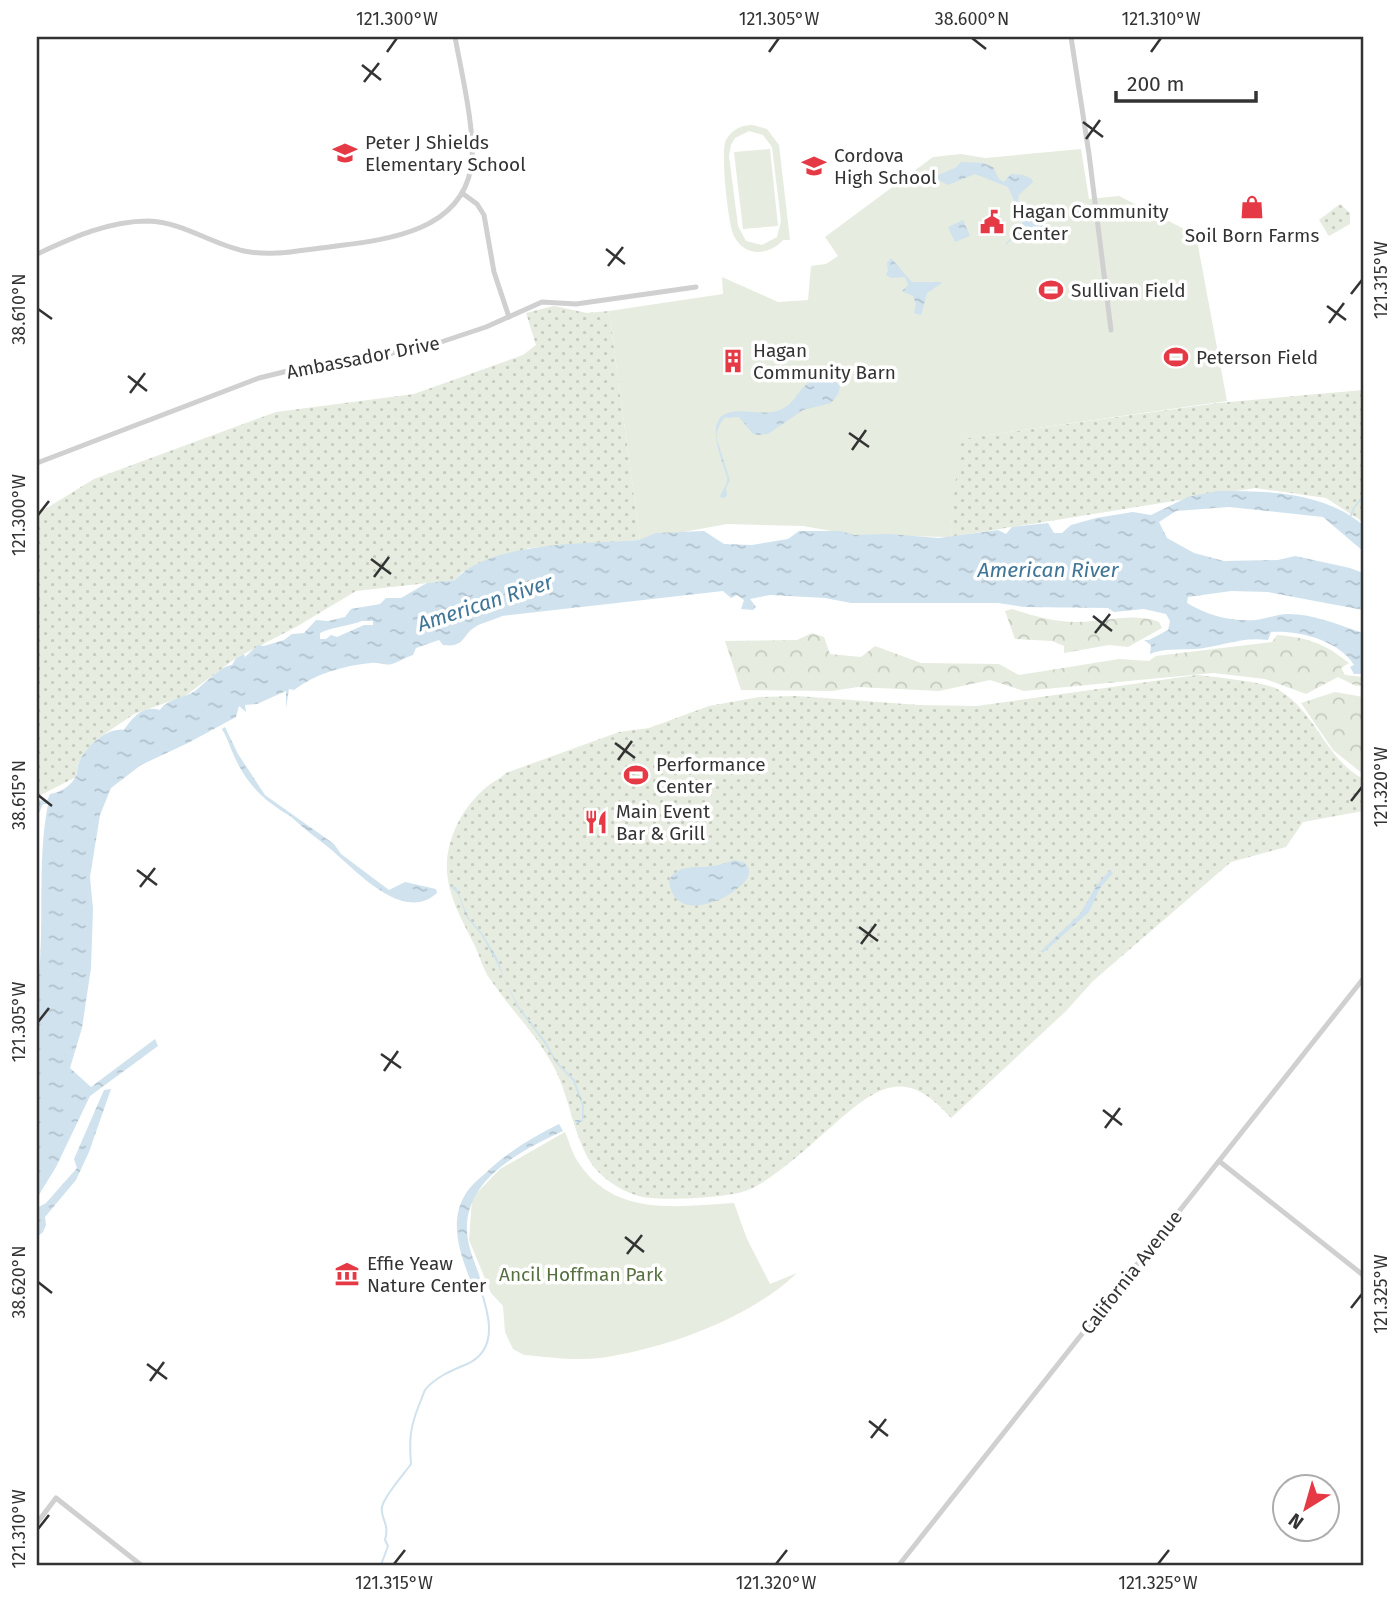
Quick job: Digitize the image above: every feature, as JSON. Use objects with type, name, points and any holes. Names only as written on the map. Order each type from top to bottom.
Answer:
[{"type":"street","points":[[37,254],[102,227],[146,221],[180,227],[239,250],[257,253],[279,253],[371,241],[425,226],[447,212],[462,193],[469,177],[473,153],[455,37]]},
{"type":"street","points":[[1070,37],[1089,154],[1111,330]]},
{"type":"street","points":[[462,193],[477,204],[484,215],[496,279],[509,317]]},
{"type":"street","name":"Ambassador Drive","points":[[37,463],[274,374],[435,344],[542,302],[576,304],[696,287]]},
{"type":"street","name":"California Avenue","points":[[899,1565],[1363,979]]},
{"type":"street","points":[[1219,1161],[1363,1275]]},
{"type":"street","points":[[37,1523],[56,1498],[141,1565]]},
{"type":"green space","points":[[753,125],[767,129],[779,145],[790,240],[783,240],[771,249],[757,252],[744,248],[734,236],[724,172],[724,147],[728,136],[734,130]],"holes":[[[749,131],[763,135],[772,147],[781,221],[777,237],[762,245],[746,241],[738,226],[729,156],[735,138]]]},
{"type":"green space","points":[[770,149],[778,226],[743,229],[734,152]]},
{"type":"green space","points":[[1081,149],[1089,199],[1119,196],[1196,235],[1227,401],[960,439],[950,537],[854,535],[803,526],[727,524],[640,540],[609,311],[723,294],[722,277],[778,302],[808,300],[811,266],[826,264],[838,256],[825,237],[933,157],[961,154],[985,158]]},
{"type":"green space","points":[[1340,204],[1350,213],[1350,224],[1329,236],[1319,220]]},
{"type":"green space","points":[[554,306],[587,313],[609,311],[640,540],[529,548],[462,572],[455,580],[356,591],[296,627],[236,658],[185,696],[134,714],[96,740],[78,763],[76,777],[37,797],[37,514],[94,479],[276,412],[414,394],[523,355],[536,345],[526,313]]},
{"type":"green space","points":[[1363,390],[1363,522],[1326,498],[1255,488],[950,537],[959,439],[1218,403]]},
{"type":"green space","points":[[1012,609],[1068,622],[1119,618],[1149,619],[1159,622],[1162,628],[1128,647],[1109,645],[1064,653],[1064,646],[1052,641],[1015,639],[1005,611]]},
{"type":"green space","points":[[812,633],[824,637],[830,654],[861,657],[875,646],[921,663],[999,664],[1019,675],[1119,659],[1149,661],[1156,656],[1272,642],[1277,635],[1324,646],[1349,663],[1341,668],[1345,675],[1363,677],[1363,685],[1356,686],[1338,677],[1306,694],[1265,679],[1213,673],[1024,691],[990,680],[939,691],[858,687],[832,691],[741,690],[725,641],[797,640]]},
{"type":"green space","points":[[1197,675],[1262,684],[1277,689],[1290,698],[1339,759],[1363,779],[1363,811],[1303,822],[1286,847],[1231,862],[1093,981],[1066,1011],[951,1118],[936,1103],[909,1087],[883,1090],[855,1106],[796,1158],[759,1185],[739,1193],[712,1197],[643,1197],[614,1184],[591,1163],[555,1069],[541,1045],[488,975],[460,916],[449,884],[448,850],[455,829],[466,809],[489,785],[506,773],[619,732],[649,728],[709,706],[759,697],[797,696],[919,705],[977,706]]},
{"type":"green space","points":[[1335,692],[1363,697],[1363,774],[1333,750],[1301,703]]},
{"type":"green space","name":"Ancil Hoffman Park","points":[[565,1132],[578,1162],[593,1180],[610,1192],[648,1205],[734,1203],[747,1239],[770,1284],[797,1273],[731,1318],[678,1339],[625,1354],[581,1359],[524,1355],[513,1349],[505,1332],[503,1306],[491,1293],[469,1240],[472,1198],[500,1169]]},
{"type":"water","points":[[961,162],[983,163],[993,167],[999,179],[1004,182],[1011,174],[1032,179],[1033,182],[1019,195],[1018,201],[1023,212],[1046,220],[1045,227],[1013,238],[1005,246],[1023,226],[1008,187],[975,174],[948,185],[933,177],[955,168]]},
{"type":"water","points":[[963,220],[970,236],[955,242],[948,227]]},
{"type":"water","points":[[891,258],[912,282],[942,283],[927,293],[921,315],[914,313],[916,304],[913,296],[902,291],[908,285],[905,277],[891,278],[886,275],[887,263]]},
{"type":"water","points":[[820,378],[832,379],[840,386],[831,403],[803,410],[768,434],[752,433],[739,417],[724,418],[716,436],[717,423],[722,416],[731,412],[780,410],[807,384]]},
{"type":"water","points":[[716,437],[730,480],[725,498],[720,497],[727,478]]},
{"type":"water","name":"American River","points":[[1217,491],[1294,495],[1330,505],[1363,525],[1363,551],[1323,517],[1229,507],[1176,511],[1159,522],[1167,538],[1194,553],[1224,561],[1278,560],[1295,556],[1363,573],[1363,610],[1268,592],[1231,591],[1188,597],[1187,603],[1228,619],[1255,620],[1298,614],[1363,633],[1363,674],[1354,674],[1350,667],[1354,665],[1347,656],[1328,643],[1293,633],[1271,632],[1268,640],[1249,639],[1204,648],[1166,650],[1150,654],[1151,645],[1144,640],[1168,630],[1170,621],[1166,614],[1144,609],[1114,612],[1108,608],[1024,607],[998,603],[851,603],[825,598],[770,595],[750,599],[756,607],[753,610],[741,609],[744,600],[737,595],[731,598],[723,591],[502,616],[475,627],[455,645],[443,645],[439,640],[416,648],[413,655],[392,664],[361,664],[321,675],[294,690],[289,689],[286,708],[286,691],[257,704],[245,705],[246,712],[239,706],[236,717],[141,765],[111,788],[100,815],[90,877],[93,909],[91,968],[82,1028],[70,1068],[91,1087],[155,1039],[158,1046],[90,1096],[56,1167],[37,1198],[37,992],[41,945],[42,851],[48,804],[43,804],[37,818],[37,800],[47,801],[50,794],[69,785],[76,776],[81,758],[90,746],[103,735],[124,730],[139,713],[148,709],[160,710],[167,703],[195,691],[218,672],[232,665],[236,658],[244,654],[245,657],[258,645],[264,646],[284,640],[292,634],[304,633],[316,620],[328,621],[345,617],[351,609],[380,604],[386,598],[401,598],[427,583],[455,580],[471,567],[515,551],[568,544],[639,540],[656,533],[704,531],[724,544],[752,545],[788,539],[799,531],[939,538],[998,530],[1006,534],[1012,527],[1048,523],[1054,533],[1062,533],[1071,525],[1096,518],[1133,512],[1151,515],[1188,497]],"holes":[[[362,621],[373,621],[373,625],[364,625],[337,637],[331,635],[320,639],[320,633],[325,631]]]},
{"type":"water","points":[[225,727],[238,754],[265,795],[334,844],[341,854],[389,890],[405,882],[436,889],[437,893],[423,901],[409,902],[394,898],[364,879],[258,792],[236,760],[222,729]]},
{"type":"water","points":[[735,860],[745,863],[749,873],[745,881],[724,897],[696,905],[684,904],[674,896],[669,881],[677,871],[716,866]]},
{"type":"water","points":[[1110,870],[1113,873],[1100,888],[1089,912],[1043,953],[1041,951],[1080,914],[1096,886]]},
{"type":"water","points":[[450,886],[456,887],[468,917],[482,933],[497,958],[504,978],[481,934],[467,918],[458,894]]},
{"type":"water","points":[[508,986],[519,1007],[546,1042],[557,1062],[575,1080],[584,1106],[583,1121],[576,1124],[575,1120],[582,1120],[582,1105],[573,1081],[556,1063],[518,1008]]},
{"type":"water","points":[[111,1089],[76,1180],[45,1217],[46,1225],[37,1237],[37,1208],[46,1203],[77,1168],[74,1159],[104,1090]]},
{"type":"water","points":[[559,1124],[563,1131],[511,1159],[482,1185],[473,1201],[467,1219],[468,1240],[481,1281],[472,1284],[460,1251],[457,1228],[457,1217],[465,1195],[470,1187],[507,1155]]},
{"type":"waterway","points":[[1351,515],[1363,496]]},
{"type":"waterway","points":[[381,1565],[388,1546],[382,1507],[390,1491],[411,1464],[412,1427],[425,1390],[450,1371],[478,1357],[485,1348],[488,1315],[478,1281]]},
{"type":"place","name":"Peter J Shields Elementary School","points":[[345,153]]},
{"type":"place","name":"Cordova High School","points":[[814,166]]},
{"type":"place","name":"Soil Born Farms","points":[[1252,207]]},
{"type":"place","name":"Hagan Community Center","points":[[992,222]]},
{"type":"place","name":"Sullivan Field","points":[[1051,290]]},
{"type":"place","name":"Peterson Field","points":[[1176,357]]},
{"type":"place","name":"Hagan Community Barn","points":[[733,361]]},
{"type":"place","name":"Performance Center","points":[[636,775]]},
{"type":"place","name":"Main Event Bar & Grill","points":[[596,822]]},
{"type":"place","name":"Effie Yeaw Nature Center","points":[[347,1274]]}]
